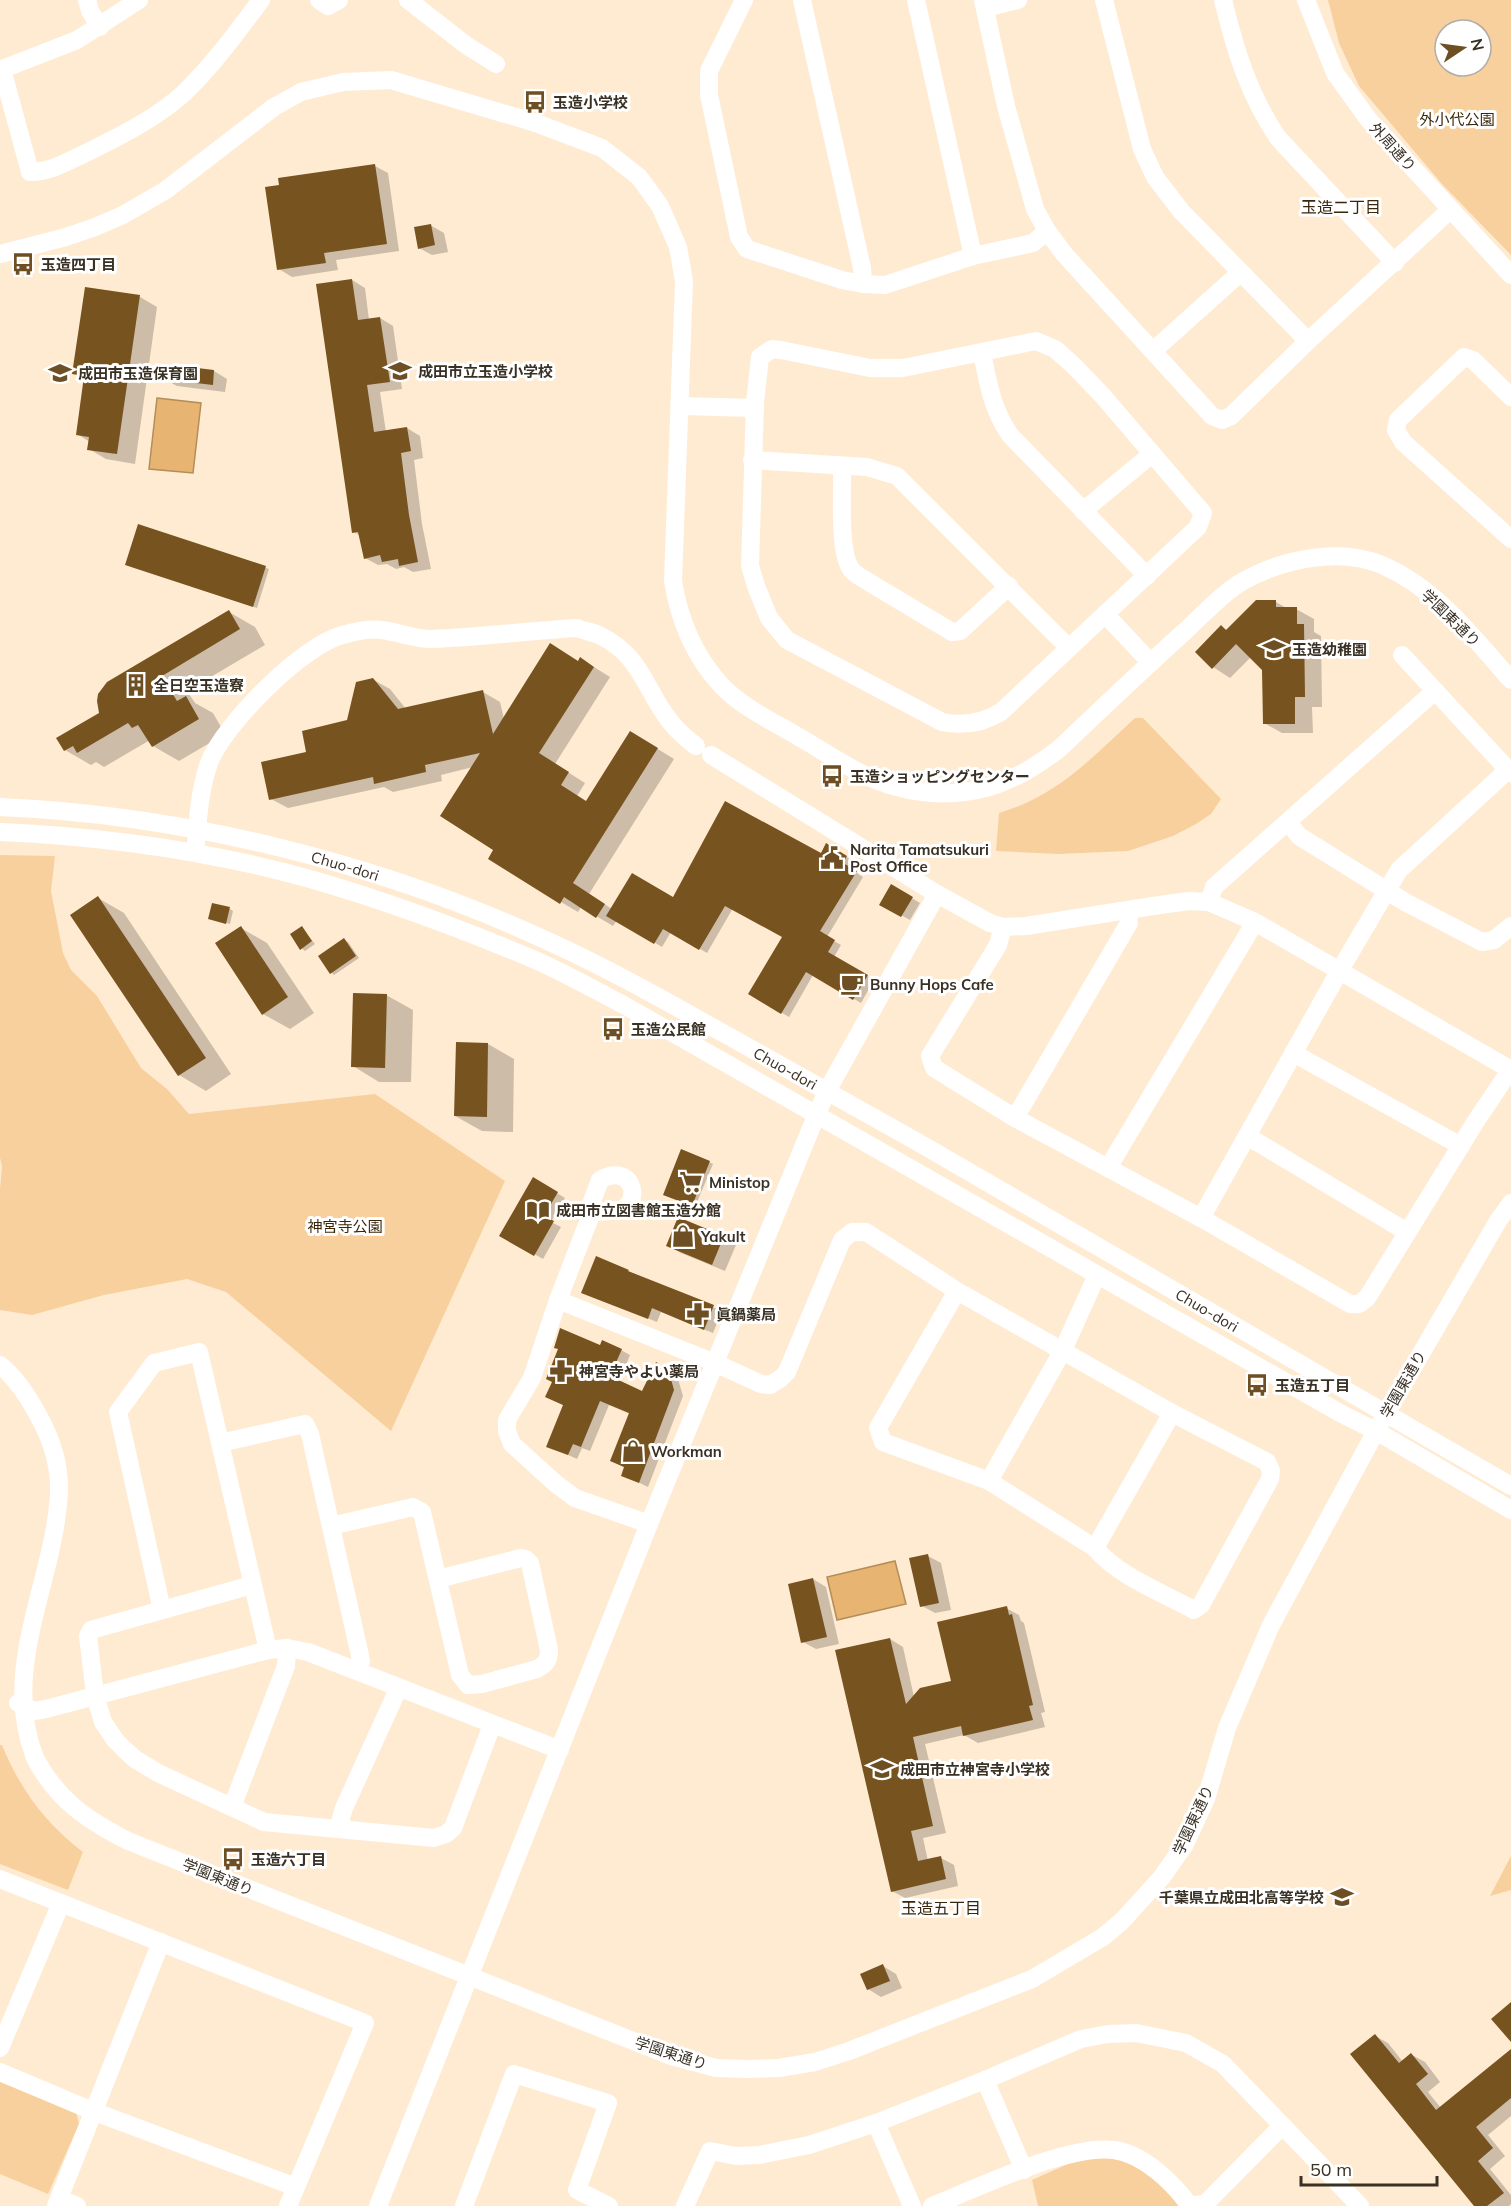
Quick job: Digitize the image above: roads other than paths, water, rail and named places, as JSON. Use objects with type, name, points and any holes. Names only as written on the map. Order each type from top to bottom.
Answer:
[{"type":"street","points":[[87,0],[90,11],[100,27]]},
{"type":"street","points":[[139,0],[77,40],[1,70],[30,172],[46,172],[110,141],[152,117],[184,93],[226,46],[261,0]]},
{"type":"street","points":[[319,0],[328,6],[339,0]]},
{"type":"street","points":[[408,0],[466,45],[496,64]]},
{"type":"street","points":[[744,0],[710,71],[709,95],[739,237],[747,249],[842,280],[885,285],[973,256],[1033,243],[1047,231]]},
{"type":"street","points":[[802,0],[862,268],[863,284]]},
{"type":"street","points":[[916,0],[973,256]]},
{"type":"street","points":[[1018,0],[984,4],[1006,106],[1035,209],[1047,231],[1065,255],[1212,416],[1222,420],[1231,416],[1308,341],[1450,210]]},
{"type":"street","points":[[1104,0],[1142,149],[1155,177],[1180,211],[1308,341]]},
{"type":"street","points":[[1223,0],[1236,52],[1252,95],[1278,138],[1395,263]]},
{"type":"street","name":"外周通り","points":[[1306,0],[1335,73],[1368,119],[1511,275]]},
{"type":"street","name":"学園東通り","points":[[0,254],[66,237],[123,214],[166,190],[274,106],[301,92],[343,82],[391,80],[536,123],[602,148],[639,177],[660,206],[678,247],[684,281],[673,581],[683,625],[705,665],[720,684],[741,703],[833,757],[894,786],[913,791],[964,792],[988,788],[1011,780],[1033,769],[1059,749],[1242,582],[1265,570],[1286,563],[1313,559],[1349,557],[1381,565],[1420,587],[1464,627],[1511,680]]},
{"type":"street","points":[[1153,351],[1240,272]]},
{"type":"street","points":[[1036,341],[1055,349],[1102,395],[1203,513],[1198,527],[1001,712],[982,721],[953,724],[928,716],[787,640],[769,618],[750,566],[755,408],[760,357],[772,350],[838,360],[870,368],[903,368],[1036,341]]},
{"type":"street","points":[[982,352],[989,389],[998,418],[1010,435],[1147,576]]},
{"type":"street","points":[[1511,397],[1473,360],[1464,357],[1398,420],[1396,430],[1403,442],[1511,539]]},
{"type":"street","points":[[681,406],[755,408]]},
{"type":"street","points":[[1083,511],[1152,454]]},
{"type":"street","points":[[752,460],[867,467],[897,476],[1069,648]]},
{"type":"street","points":[[842,466],[843,539],[846,557],[851,570],[862,578],[952,632],[960,631],[1009,586]]},
{"type":"street","points":[[1105,614],[1151,663]]},
{"type":"street","points":[[195,854],[202,784],[210,760],[231,729],[266,688],[318,646],[340,636],[380,629],[429,639],[577,628],[599,635],[618,647],[632,661],[645,678],[664,713],[683,736],[937,894],[990,923],[1002,927],[1026,926],[1128,910],[1189,902],[1209,902],[1255,922],[1511,1069],[1367,1298],[1359,1304],[1350,1304],[1201,1218],[1015,1118],[934,1068],[930,1056],[998,945],[1002,927]]},
{"type":"street","points":[[1201,1218],[1340,970],[1399,870],[1509,772],[1402,655]]},
{"type":"street","points":[[1209,902],[1214,887],[1436,691]]},
{"type":"street","name":"Chuo-dori","points":[[0,807],[98,816],[197,831],[288,850],[366,871],[486,914],[552,942],[630,981],[827,1091],[1511,1486]]},
{"type":"street","points":[[1289,823],[1299,836],[1387,891],[1482,942],[1494,940],[1511,926]]},
{"type":"street","name":"Chuo-dori","points":[[0,832],[126,843],[282,872],[360,894],[535,960],[622,1004],[1340,1413],[1376,1431],[1511,1510]]},
{"type":"street","points":[[378,2206],[650,1524],[816,1116],[827,1091],[937,894]]},
{"type":"street","points":[[1015,1118],[1129,923],[1128,910]]},
{"type":"street","points":[[1108,1168],[1255,922]]},
{"type":"street","points":[[1293,1053],[1461,1146]]},
{"type":"street","points":[[1247,1136],[1407,1232]]},
{"type":"street","name":"学園東通り","points":[[0,1365],[24,1388],[49,1435],[56,1465],[59,1491],[55,1521],[22,1648],[18,1678],[18,1703],[28,1744],[41,1770],[74,1809],[95,1825],[128,1841],[671,2056],[716,2068],[779,2068],[815,2062],[849,2052],[1032,1979],[1103,1937],[1122,1921],[1162,1877],[1185,1844],[1206,1799],[1227,1728],[1271,1626],[1386,1413],[1497,1221],[1511,1203]]},
{"type":"street","points":[[592,1212],[558,1300],[532,1378],[507,1420],[507,1431],[512,1444],[575,1498],[650,1524]]},
{"type":"street","points":[[558,1300],[715,1363],[760,1384],[770,1385],[780,1379],[789,1367],[842,1240],[852,1232],[866,1232],[957,1291],[1172,1413],[1267,1462],[1271,1471],[1270,1479],[1201,1605],[1194,1610],[1105,1561],[1095,1548],[988,1481],[883,1442],[878,1428],[957,1291]]},
{"type":"street","points":[[988,1481],[1063,1350],[1098,1275]]},
{"type":"street","points":[[162,1610],[118,1412],[154,1363],[199,1352],[268,1650]]},
{"type":"street","points":[[1095,1548],[1172,1413]]},
{"type":"street","points":[[220,1443],[305,1425],[310,1434],[361,1661],[358,1671]]},
{"type":"street","points":[[331,1526],[413,1507],[422,1512],[460,1675],[468,1685]]},
{"type":"street","points":[[438,1579],[521,1558],[530,1563],[549,1658],[537,1669],[482,1684],[468,1685]]},
{"type":"street","points":[[252,1585],[91,1630],[88,1636],[95,1695],[102,1722],[115,1740],[135,1759],[158,1773],[264,1822],[434,1838],[446,1834],[453,1828],[492,1725]]},
{"type":"street","points":[[18,1703],[34,1711],[268,1650],[287,1648],[308,1652],[560,1750]]},
{"type":"street","points":[[232,1808],[286,1666],[287,1648]]},
{"type":"street","points":[[456,1709],[468,1685]]},
{"type":"street","points":[[342,1829],[341,1818],[344,1808],[399,1687]]},
{"type":"street","points":[[0,1879],[365,2023],[288,2206]]},
{"type":"street","points":[[0,2048],[61,1903]]},
{"type":"street","points":[[77,2206],[58,2203],[161,1942]]},
{"type":"street","points":[[685,2206],[710,2151],[736,2156],[784,2151],[809,2145],[876,2123],[1081,2039],[1126,2033],[1161,2037],[1186,2043],[1223,2064],[1360,2206]]},
{"type":"street","points":[[0,2072],[95,2112],[296,2187]]},
{"type":"street","points":[[464,2206],[514,2074],[608,2103],[577,2190],[609,2206]]},
{"type":"street","points":[[985,2080],[1024,2170]]},
{"type":"street","points":[[876,2123],[912,2206]]},
{"type":"street","points":[[932,2206],[1061,2157],[1090,2151],[1115,2150],[1138,2158],[1178,2190],[1190,2206],[1206,2203],[1282,2126]]},
{"type":"place","name":"玉造小学校","points":[[535,102]]},
{"type":"place","name":"玉造四丁目","points":[[23,264]]},
{"type":"place","name":"成田市立玉造小学校","points":[[400,371]]},
{"type":"place","name":"成田市玉造保育園","points":[[60,373]]},
{"type":"place","name":"玉造幼稚園","points":[[1274,649]]},
{"type":"place","name":"全日空玉造寮","points":[[136,685]]},
{"type":"place","name":"玉造ショッピングセンター","points":[[832,776]]},
{"type":"place","name":"Narita Tamatsukuri Post Office","points":[[832,858]]},
{"type":"place","name":"Bunny Hops Cafe","points":[[852,984]]},
{"type":"place","name":"玉造公民館","points":[[613,1029]]},
{"type":"place","name":"Ministop","points":[[691,1182]]},
{"type":"place","name":"成田市立図書館玉造分館","points":[[538,1210]]},
{"type":"place","name":"Yakult","points":[[683,1236]]},
{"type":"place","name":"眞鍋薬局","points":[[698,1314]]},
{"type":"place","name":"神宮寺やよい薬局","points":[[561,1371]]},
{"type":"place","name":"玉造五丁目","points":[[1257,1385]]},
{"type":"place","name":"Workman","points":[[633,1451]]},
{"type":"place","name":"成田市立神宮寺小学校","points":[[882,1769]]},
{"type":"place","name":"玉造六丁目","points":[[233,1859]]},
{"type":"place","name":"千葉県立成田北高等学校","points":[[1342,1897]]},
{"type":"district","name":"玉造二丁目","points":[[1341,207]]},
{"type":"district","name":"玉造五丁目","points":[[941,1908]]},
{"type":"park label","name":"外小代公園","points":[[1457,119]]},
{"type":"park label","name":"神宮寺公園","points":[[345,1226]]}]
